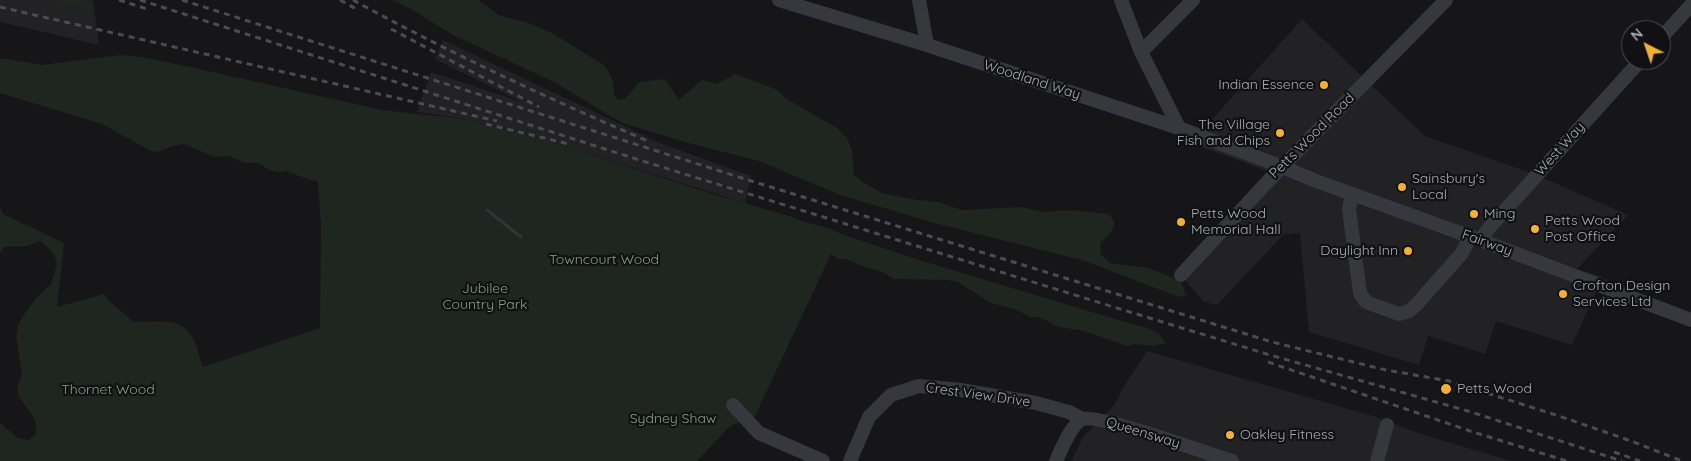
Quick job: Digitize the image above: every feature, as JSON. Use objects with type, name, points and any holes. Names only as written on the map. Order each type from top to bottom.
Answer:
[{"type":"street","name":"Woodland Way","points":[[779,0],[927,45],[1178,128],[1283,167]]},
{"type":"street","points":[[919,0],[927,45]]},
{"type":"street","points":[[1121,0],[1141,52],[1178,128]]},
{"type":"street","points":[[1141,52],[1193,0]]},
{"type":"street","name":"Petts Wood Road","points":[[1181,275],[1446,0]]},
{"type":"street","points":[[1671,27],[1691,5]]},
{"type":"street","name":"West Way","points":[[1352,194],[1349,209],[1360,293],[1363,300],[1399,314],[1409,311],[1416,306],[1475,238],[1495,221],[1632,70]]},
{"type":"street","name":"Fairway","points":[[1283,167],[1691,320]]},
{"type":"street","name":"Crest View Drive","points":[[850,461],[869,417],[891,395],[919,386],[961,390],[1036,403],[1069,412],[1082,419]]},
{"type":"street","points":[[733,405],[759,433],[823,461]]},
{"type":"street","points":[[1056,461],[1074,426],[1082,419]]},
{"type":"street","name":"Queensway","points":[[1082,419],[1099,420],[1230,461]]},
{"type":"street","points":[[1377,461],[1386,425]]},
{"type":"shaded area","points":[[0,0],[93,0],[99,45],[0,22]]},
{"type":"shaded area","points":[[1302,19],[1425,136],[1534,174],[1628,215],[1577,269],[1603,277],[1572,345],[1496,321],[1485,354],[1428,336],[1419,365],[1309,332],[1300,233],[1284,234],[1217,305],[1204,302],[1183,278],[1275,174],[1191,143]]},
{"type":"shaded area","points":[[443,40],[660,143],[751,176],[745,203],[546,140],[464,119],[417,112],[431,72],[524,103],[435,59]]},
{"type":"shaded area","points":[[1147,351],[1373,416],[1421,434],[1511,461],[1071,461],[1083,437],[1115,404],[1121,391]]},
{"type":"green space","points":[[42,0],[82,0],[87,9]]},
{"type":"green space","points":[[392,0],[478,0],[500,16],[529,23],[554,34],[605,66],[612,78],[615,97],[620,100],[625,99],[639,82],[665,79],[679,100],[702,80],[716,84],[736,74],[775,89],[787,99],[837,128],[847,138],[852,150],[854,175],[882,193],[938,202],[962,210],[1021,207],[1044,212],[1070,210],[1109,214],[1115,223],[1110,234],[1100,243],[1101,255],[1110,263],[1148,268],[1171,277],[1181,283],[1187,295],[1179,297],[1085,261],[938,224],[840,195],[759,161],[692,144],[622,123],[554,82],[453,35],[411,9]]},
{"type":"green space","name":"Jubilee Country Park","points":[[120,55],[142,57],[382,110],[463,119],[546,140],[716,195],[793,217],[916,259],[1147,328],[1159,334],[1166,343],[1153,346],[1135,344],[1127,346],[1084,331],[1059,327],[1039,317],[1030,317],[1017,310],[991,303],[958,282],[893,279],[883,272],[846,259],[839,259],[831,254],[755,416],[730,426],[697,461],[0,461],[0,423],[18,438],[28,440],[36,435],[36,424],[32,415],[19,397],[17,387],[22,375],[16,336],[23,316],[37,297],[51,284],[57,264],[54,254],[41,241],[26,246],[4,247],[0,254],[0,207],[3,214],[64,243],[57,307],[104,294],[109,301],[134,322],[163,321],[180,325],[192,337],[203,367],[320,328],[321,224],[318,182],[288,171],[278,172],[269,170],[259,163],[245,163],[228,156],[215,157],[184,144],[159,152],[151,151],[102,124],[0,93],[0,59],[42,65]]},
{"type":"waterway","points":[[487,210],[521,237]]},
{"type":"railway","points":[[119,0],[147,9]]},
{"type":"railway","points":[[140,0],[633,158],[1270,355],[1468,411],[1622,461]]},
{"type":"railway","points":[[182,0],[745,179],[1272,342],[1386,370],[1449,381],[1559,416],[1682,461]]},
{"type":"railway","points":[[340,0],[358,10]]},
{"type":"railway","points":[[353,0],[500,75],[650,142]]},
{"type":"railway","points":[[0,7],[497,121]]},
{"type":"railway","points":[[391,29],[539,107]]},
{"type":"railway","points":[[486,124],[569,144]]},
{"type":"railway","points":[[1268,362],[1473,432],[1567,461]]},
{"type":"railway","points":[[1614,452],[1640,461]]},
{"type":"place","name":"Indian Essence","points":[[1324,85]]},
{"type":"place","name":"The Village Fish and Chips","points":[[1280,133]]},
{"type":"place","name":"Sainsbury's Local","points":[[1402,187]]},
{"type":"place","name":"Ming","points":[[1474,214]]},
{"type":"place","name":"Petts Wood Memorial Hall","points":[[1181,222]]},
{"type":"place","name":"Petts Wood Post Office","points":[[1535,229]]},
{"type":"place","name":"Daylight Inn","points":[[1408,251]]},
{"type":"place","name":"Crofton Design Services Ltd","points":[[1563,294]]},
{"type":"place","name":"Petts Wood","points":[[1446,389]]},
{"type":"place","name":"Oakley Fitness","points":[[1230,435]]},
{"type":"park label","name":"Towncourt Wood","points":[[604,260]]},
{"type":"park label","name":"Thornet Wood","points":[[108,390]]},
{"type":"park label","name":"Sydney Shaw","points":[[673,419]]}]
